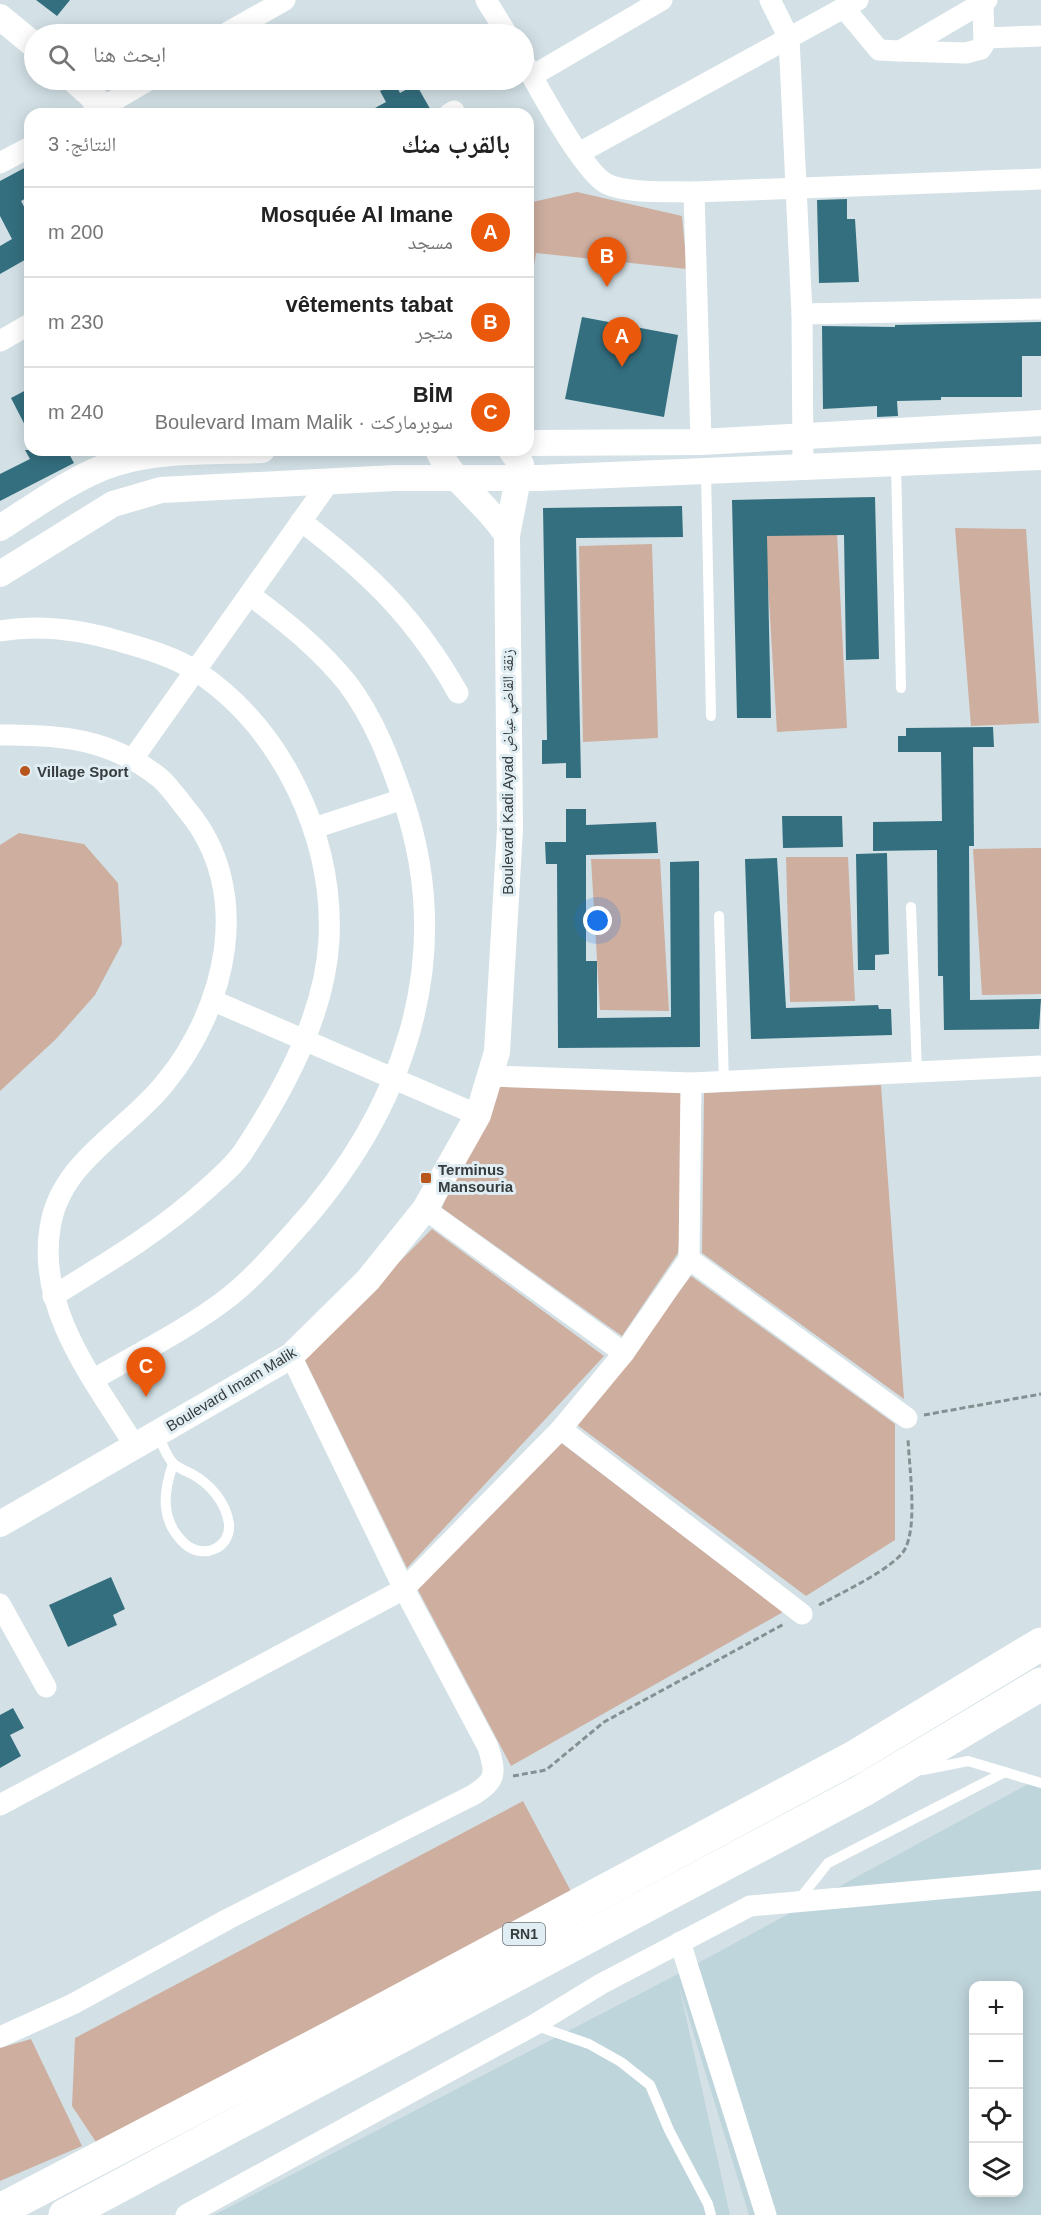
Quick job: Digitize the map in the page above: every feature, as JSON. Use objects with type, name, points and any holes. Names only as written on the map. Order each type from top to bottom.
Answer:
[{"type":"highway","name":"RN1","points":[[0,2210],[344,2031],[854,1757],[1041,1644]]},
{"type":"highway","name":"RN1","points":[[70,2214],[873,1784],[1041,1684]]},
{"type":"highway","points":[[0,2189],[111,2152]]},
{"type":"street","points":[[243,24],[285,0]]},
{"type":"street","points":[[486,0],[501,24]]},
{"type":"street","points":[[534,66],[662,0]]},
{"type":"street","points":[[770,0],[789,38],[798,190],[803,467]]},
{"type":"street","points":[[579,153],[851,4],[879,50],[975,52],[981,50],[984,38],[985,1]]},
{"type":"street","points":[[900,51],[985,1]]},
{"type":"street","points":[[0,17],[24,37]]},
{"type":"street","points":[[984,38],[1041,36]]},
{"type":"street","points":[[534,79],[579,153],[600,179],[608,184],[655,191],[694,192],[798,190],[1041,179]]},
{"type":"street","points":[[83,90],[98,108]]},
{"type":"street","points":[[108,108],[134,90]]},
{"type":"street","points":[[0,164],[24,150]]},
{"type":"street","points":[[694,192],[701,442]]},
{"type":"street","points":[[802,314],[1041,309]]},
{"type":"street","points":[[0,341],[24,327]]},
{"type":"street","points":[[534,443],[701,442],[1041,423]]},
{"type":"street","points":[[0,528],[65,487],[114,463],[150,456]]},
{"type":"street","points":[[442,456],[458,478],[495,516],[507,535]]},
{"type":"street","points":[[516,456],[520,460],[518,479]]},
{"type":"street","points":[[0,574],[113,504],[161,490],[329,482],[458,478],[518,479],[706,472],[1041,457]]},
{"type":"street","name":"Boulevard Kadi Ayad زنقة القاضي عياض","points":[[478,1115],[496,1052],[510,829],[507,535],[518,479]]},
{"type":"street","points":[[132,760],[329,482]]},
{"type":"street","points":[[302,521],[354,561],[399,607],[430,645],[458,693]]},
{"type":"street","points":[[94,1379],[195,1321],[230,1297],[315,1209],[372,1127],[394,1081],[414,1024],[425,952],[426,917],[417,848],[394,769],[372,722],[347,684],[294,629],[250,595]]},
{"type":"street","points":[[0,631],[64,628],[99,635],[153,651],[195,671],[236,706],[262,734],[284,765],[314,828],[325,874],[329,940],[323,984],[304,1041],[244,1151],[222,1175],[146,1239],[53,1296]]},
{"type":"street","points":[[0,735],[38,734],[82,739],[132,760],[161,779],[191,815],[213,850],[227,911],[225,952],[214,1000],[190,1049],[164,1084],[68,1178],[55,1206],[50,1226],[48,1269],[53,1296],[65,1330],[94,1379],[146,1440]]},
{"type":"street","points":[[314,828],[403,799]]},
{"type":"street","points":[[214,1000],[394,1081],[478,1115]]},
{"type":"street","points":[[490,1076],[692,1083],[1041,1066]]},
{"type":"street","points":[[0,1805],[404,1589],[561,1429],[624,1353],[689,1260],[692,1083]]},
{"type":"street","name":"Boulevard Imam Malik","points":[[0,1524],[291,1356],[368,1280],[424,1209],[478,1115]]},
{"type":"street","points":[[424,1209],[624,1353]]},
{"type":"street","points":[[689,1260],[907,1418]]},
{"type":"street","points":[[3,2029],[73,2004],[228,1920],[489,1785],[493,1777],[494,1765],[488,1747],[404,1589],[291,1356]]},
{"type":"street","points":[[561,1429],[802,1614]]},
{"type":"street","points":[[0,1604],[46,1687]]},
{"type":"street","points":[[186,2215],[534,2025],[601,1984],[750,1906],[1041,1880]]},
{"type":"street","points":[[680,1942],[766,2215]]},
{"type":"lane","points":[[896,463],[901,688]]},
{"type":"lane","points":[[706,472],[711,716]]},
{"type":"lane","points":[[911,907],[917,1072]]},
{"type":"lane","points":[[719,916],[724,1082]]},
{"type":"lane","points":[[146,1440],[173,1464],[211,1487],[226,1510],[228,1533],[224,1544],[215,1550],[201,1551],[186,1545],[173,1530],[166,1513],[164,1496],[173,1464]]},
{"type":"lane","points":[[873,1784],[934,1767],[968,1761],[1041,1783]]},
{"type":"lane","points":[[796,1902],[828,1863],[1005,1772]]},
{"type":"lane","points":[[534,2025],[589,2044],[621,2062],[650,2085],[669,2130],[708,2204],[711,2215]]},
{"type":"shaded area","points":[[577,192],[682,216],[687,269],[536,253],[534,265],[534,202]]},
{"type":"shaded area","points":[[955,528],[1026,529],[1039,723],[971,726]]},
{"type":"shaded area","points":[[837,533],[847,728],[777,732],[765,535]]},
{"type":"shaded area","points":[[652,544],[658,738],[583,742],[579,546]]},
{"type":"shaded area","points":[[19,833],[84,844],[118,883],[122,944],[95,995],[56,1039],[0,1091],[0,845]]},
{"type":"shaded area","points":[[1041,848],[1041,994],[982,995],[973,849]]},
{"type":"shaded area","points":[[786,857],[848,857],[855,1001],[790,1002]]},
{"type":"shaded area","points":[[591,859],[660,859],[669,1011],[600,1010]]},
{"type":"shaded area","points":[[488,1083],[691,1093],[678,1253],[622,1336],[442,1208]]},
{"type":"shaded area","points":[[881,1085],[904,1399],[702,1253],[704,1093]]},
{"type":"shaded area","points":[[432,1229],[604,1356],[407,1568],[304,1358]]},
{"type":"shaded area","points":[[691,1276],[895,1424],[895,1540],[806,1596],[576,1424]]},
{"type":"shaded area","points":[[560,1442],[783,1612],[511,1766],[417,1588]]},
{"type":"shaded area","points":[[1041,1777],[1041,2215],[749,2215],[679,1986],[730,2215],[214,2215],[676,1975]]},
{"type":"shaded area","points":[[523,1801],[574,1897],[96,2142],[72,2106],[75,2038]]},
{"type":"shaded area","points":[[31,2039],[82,2146],[0,2181],[0,2048]]},
{"type":"building","points":[[36,0],[70,0],[57,16]]},
{"type":"building","points":[[398,90],[400,93],[405,90],[419,90],[430,108],[375,108],[386,102],[380,91]]},
{"type":"building","points":[[24,168],[24,199],[21,201],[24,207],[24,260],[0,274],[0,246],[12,239],[0,216],[0,181]]},
{"type":"building","points":[[847,199],[847,219],[855,219],[859,282],[819,283],[817,200]]},
{"type":"building","points":[[582,317],[678,335],[664,417],[565,399]]},
{"type":"building","points":[[1041,322],[1041,356],[1022,356],[1022,397],[941,397],[941,400],[897,401],[898,416],[877,417],[877,406],[823,409],[822,326],[895,327],[895,325]]},
{"type":"building","points":[[24,391],[24,423],[11,398]]},
{"type":"building","points":[[28,456],[70,456],[74,463],[0,501],[0,474],[30,459]]},
{"type":"building","points":[[875,497],[879,659],[846,660],[844,535],[767,536],[771,718],[737,718],[732,500]]},
{"type":"building","points":[[682,506],[683,537],[576,538],[581,778],[566,778],[566,763],[542,764],[542,740],[547,740],[543,508]]},
{"type":"building","points":[[993,727],[994,747],[973,747],[974,846],[969,846],[970,1000],[1041,999],[1039,1029],[944,1030],[943,976],[938,976],[937,850],[873,851],[873,822],[942,821],[941,752],[898,752],[898,736],[906,736],[906,728]]},
{"type":"building","points":[[566,809],[586,809],[586,825],[656,822],[658,853],[586,855],[586,961],[597,961],[597,1018],[671,1017],[670,862],[699,861],[700,1047],[558,1048],[557,864],[546,864],[545,842],[566,842]]},
{"type":"building","points":[[782,816],[842,816],[843,847],[783,848]]},
{"type":"building","points":[[887,853],[889,954],[875,955],[875,970],[858,970],[856,854]]},
{"type":"building","points":[[777,858],[786,1008],[878,1005],[879,1009],[891,1009],[892,1035],[751,1039],[745,859]]},
{"type":"building","points":[[111,1577],[125,1609],[113,1615],[117,1625],[68,1647],[49,1605]]},
{"type":"building","points":[[13,1708],[24,1728],[10,1735],[21,1756],[0,1768],[0,1715]]},
{"type":"place","name":"vêtements tabat","points":[[607,287]]},
{"type":"place","name":"Mosquée Al Imane","points":[[622,367]]},
{"type":"place","name":"Village Sport","points":[[25,771]]},
{"type":"place","name":"Terminus Mansouria","points":[[426,1178]]},
{"type":"place","name":"BİM","points":[[146,1397]]}]
